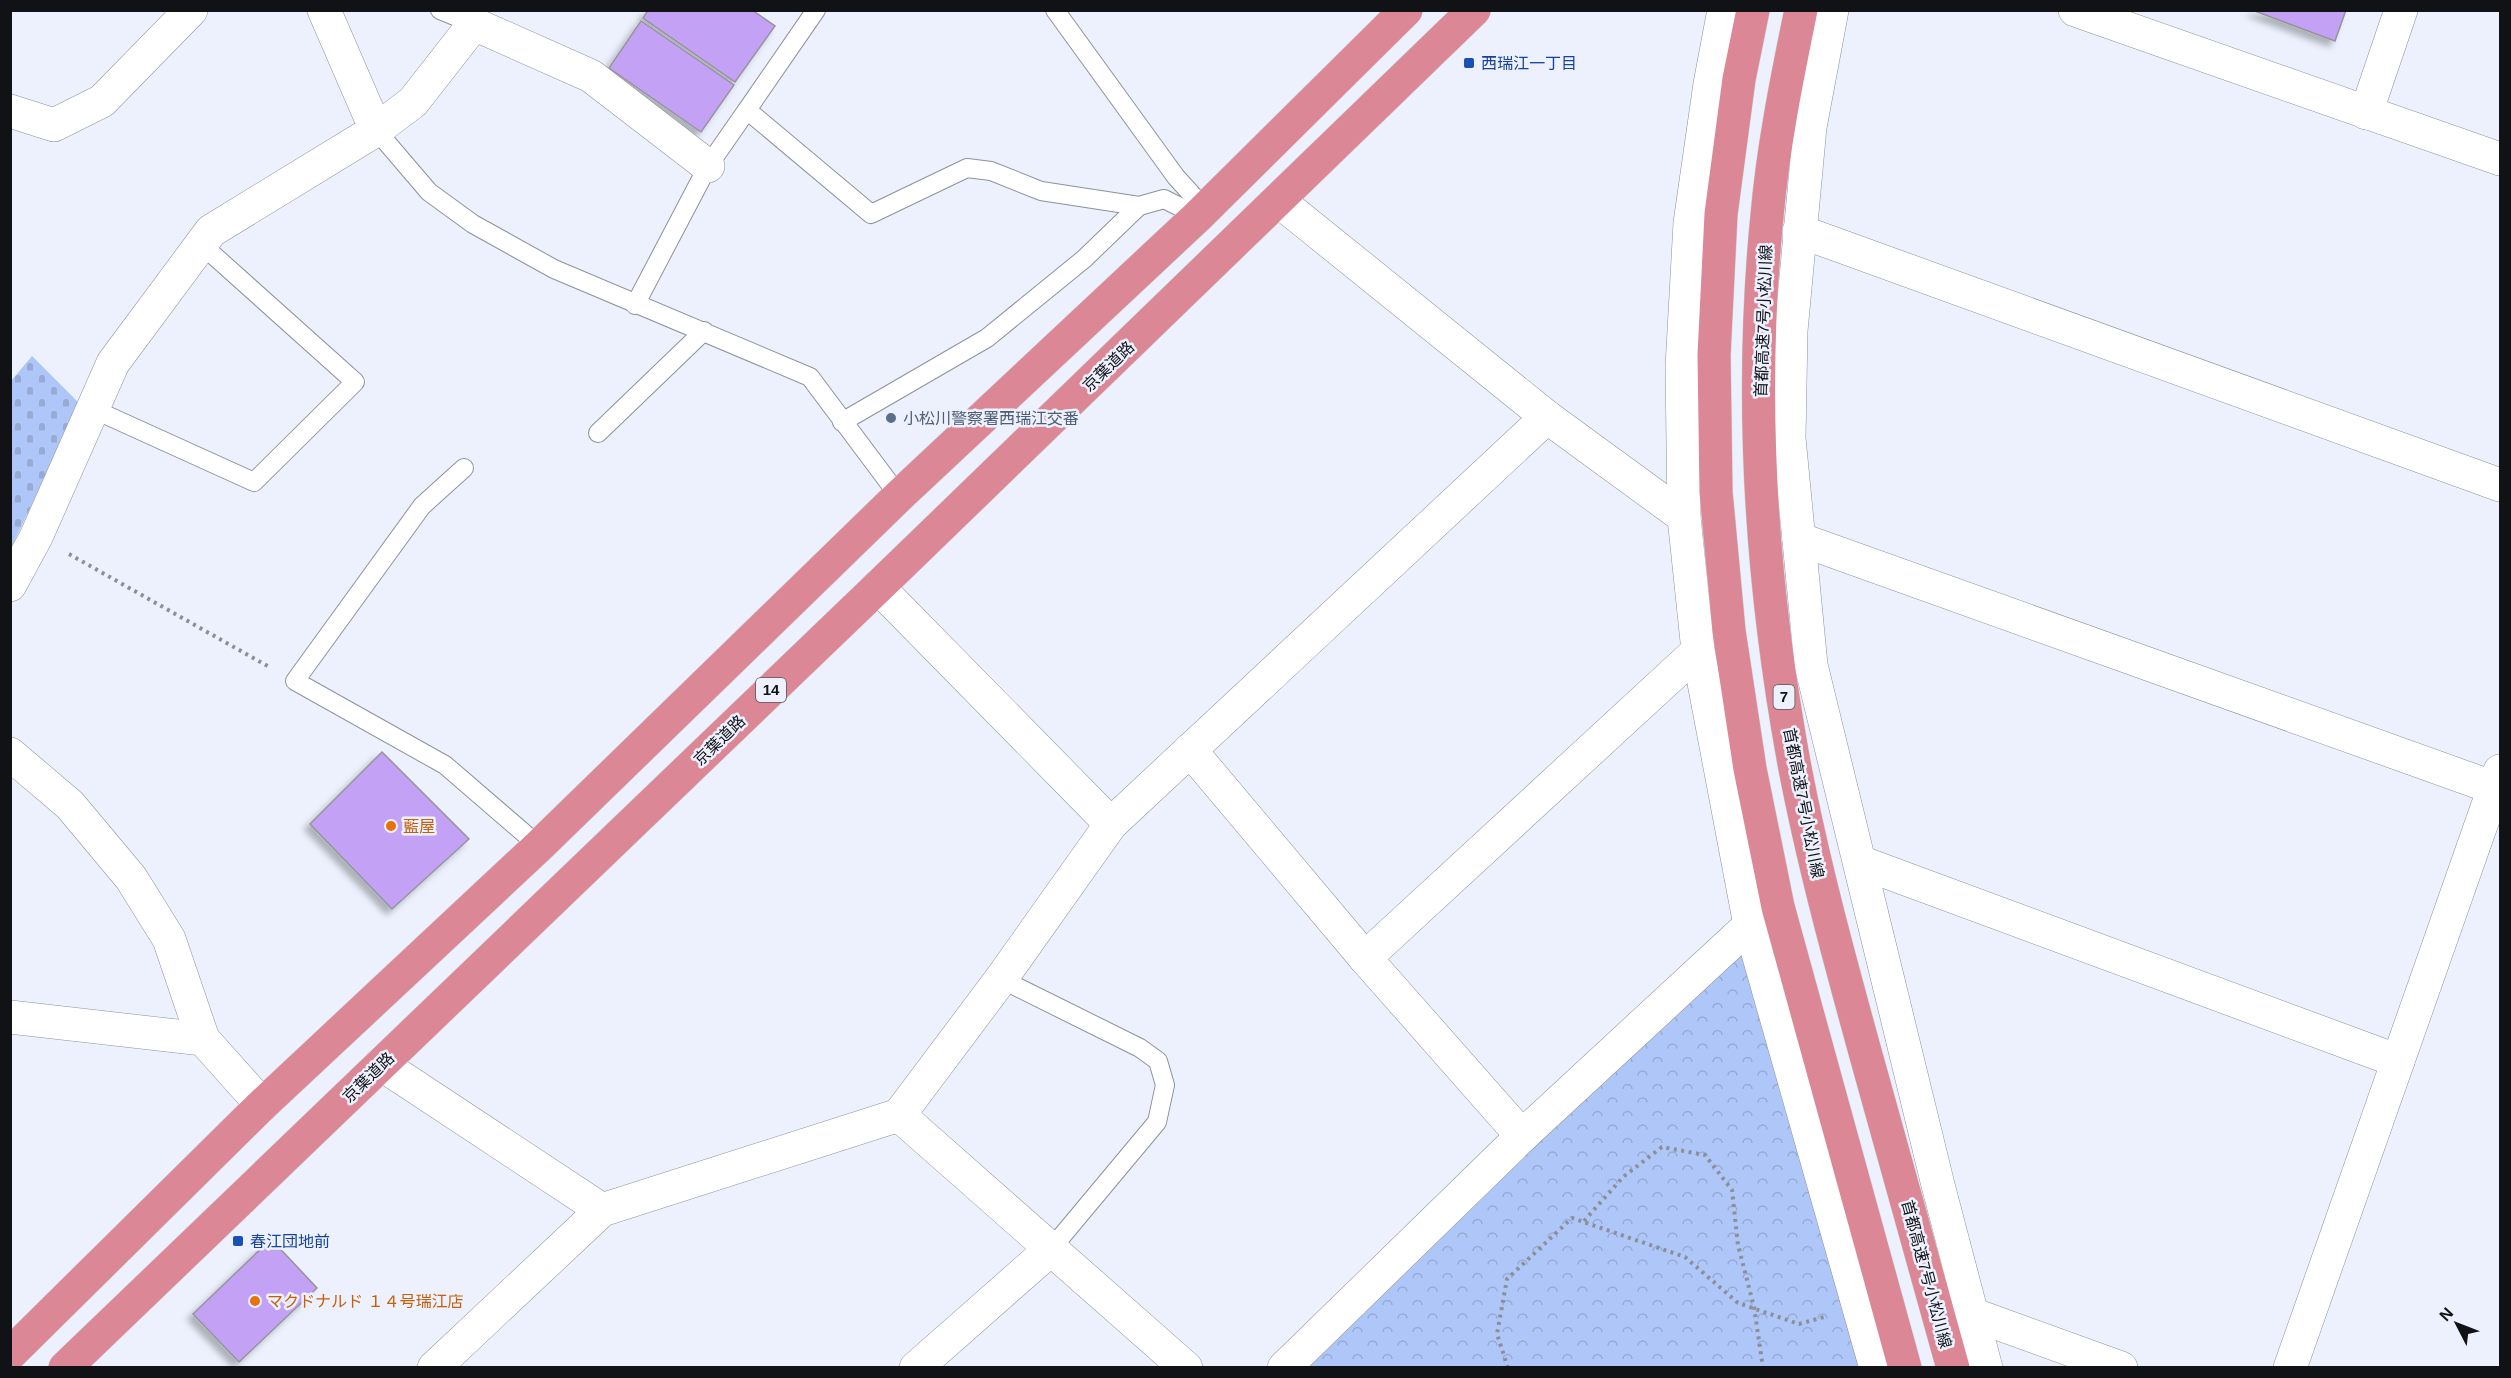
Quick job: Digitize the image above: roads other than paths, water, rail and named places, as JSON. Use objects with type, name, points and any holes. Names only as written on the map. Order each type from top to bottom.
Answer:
[{"type":"highway","points":[[10,1354],[262,1105],[539,846],[899,496],[1201,213],[1406,10]]},
{"type":"highway","name":"京葉道路","points":[[65,1368],[1279,201],[1474,10]]},
{"type":"highway","points":[[1753,10],[1738,79],[1721,214],[1714,355],[1716,492],[1729,631],[1750,769],[1778,907],[1905,1368]]},
{"type":"highway","name":"首都高速7号小松川線","points":[[1801,10],[1785,87],[1767,216],[1760,354],[1761,487],[1773,625],[1794,763],[1823,896],[1953,1368]]},
{"type":"street","points":[[10,111],[54,125],[102,101],[191,10]]},
{"type":"street","points":[[324,10],[376,130]]},
{"type":"street","points":[[1724,10],[1710,84],[1690,223],[1682,367],[1684,517],[1698,651],[1750,925],[1876,1368]]},
{"type":"street","points":[[1832,10],[1810,127],[1791,331],[1789,438],[1811,665],[1986,1368]]},
{"type":"street","points":[[2075,10],[2500,159]]},
{"type":"street","points":[[2366,113],[2401,10]]},
{"type":"street","points":[[10,585],[36,537],[113,363],[211,231],[376,130],[413,102],[478,17],[591,76],[708,166]]},
{"type":"street","points":[[1279,201],[1547,417],[1684,517]]},
{"type":"street","points":[[1799,231],[2500,486]]},
{"type":"street","points":[[434,1368],[602,1210],[899,1115],[1001,979],[1111,824],[1547,417]]},
{"type":"street","points":[[1799,539],[2499,783],[2290,1368]]},
{"type":"street","points":[[878,587],[1111,824]]},
{"type":"street","points":[[1365,958],[1698,651]]},
{"type":"street","points":[[1190,750],[1365,958],[1522,1136]]},
{"type":"street","points":[[10,754],[70,805],[131,878],[169,939],[203,1039],[262,1105]]},
{"type":"street","points":[[1860,862],[2398,1061]]},
{"type":"street","points":[[1284,1368],[1522,1136],[1750,925]]},
{"type":"street","points":[[10,1017],[203,1039]]},
{"type":"street","points":[[381,1064],[602,1210]]},
{"type":"street","points":[[899,1115],[1186,1368]]},
{"type":"street","points":[[916,1368],[1051,1249]]},
{"type":"street","points":[[1972,1314],[2121,1368]]},
{"type":"lane","points":[[440,10],[478,17]]},
{"type":"lane","points":[[635,305],[708,166],[816,10]]},
{"type":"lane","points":[[1055,10],[1201,213]]},
{"type":"lane","points":[[747,110],[871,214],[967,168],[991,171],[1041,191],[1139,206],[1164,199],[1201,213]]},
{"type":"lane","points":[[376,130],[429,192],[473,224],[554,269],[810,377],[899,496]]},
{"type":"lane","points":[[843,422],[987,338],[1084,259],[1139,206]]},
{"type":"lane","points":[[93,409],[254,482],[355,382],[201,244]]},
{"type":"lane","points":[[598,434],[704,331]]},
{"type":"lane","points":[[464,468],[422,506],[295,681],[446,765],[539,846]]},
{"type":"lane","points":[[1001,979],[1140,1048],[1158,1061],[1164,1085],[1157,1122],[1051,1249]]},
{"type":"place","name":"西瑞江一丁目","points":[[1469,63]]},
{"type":"place","name":"小松川警察署西瑞江交番","points":[[891,418]]},
{"type":"place","name":"藍屋","points":[[391,826]]},
{"type":"place","name":"春江団地前","points":[[238,1241]]},
{"type":"place","name":"マクドナルド １４号瑞江店","points":[[255,1301]]}]
